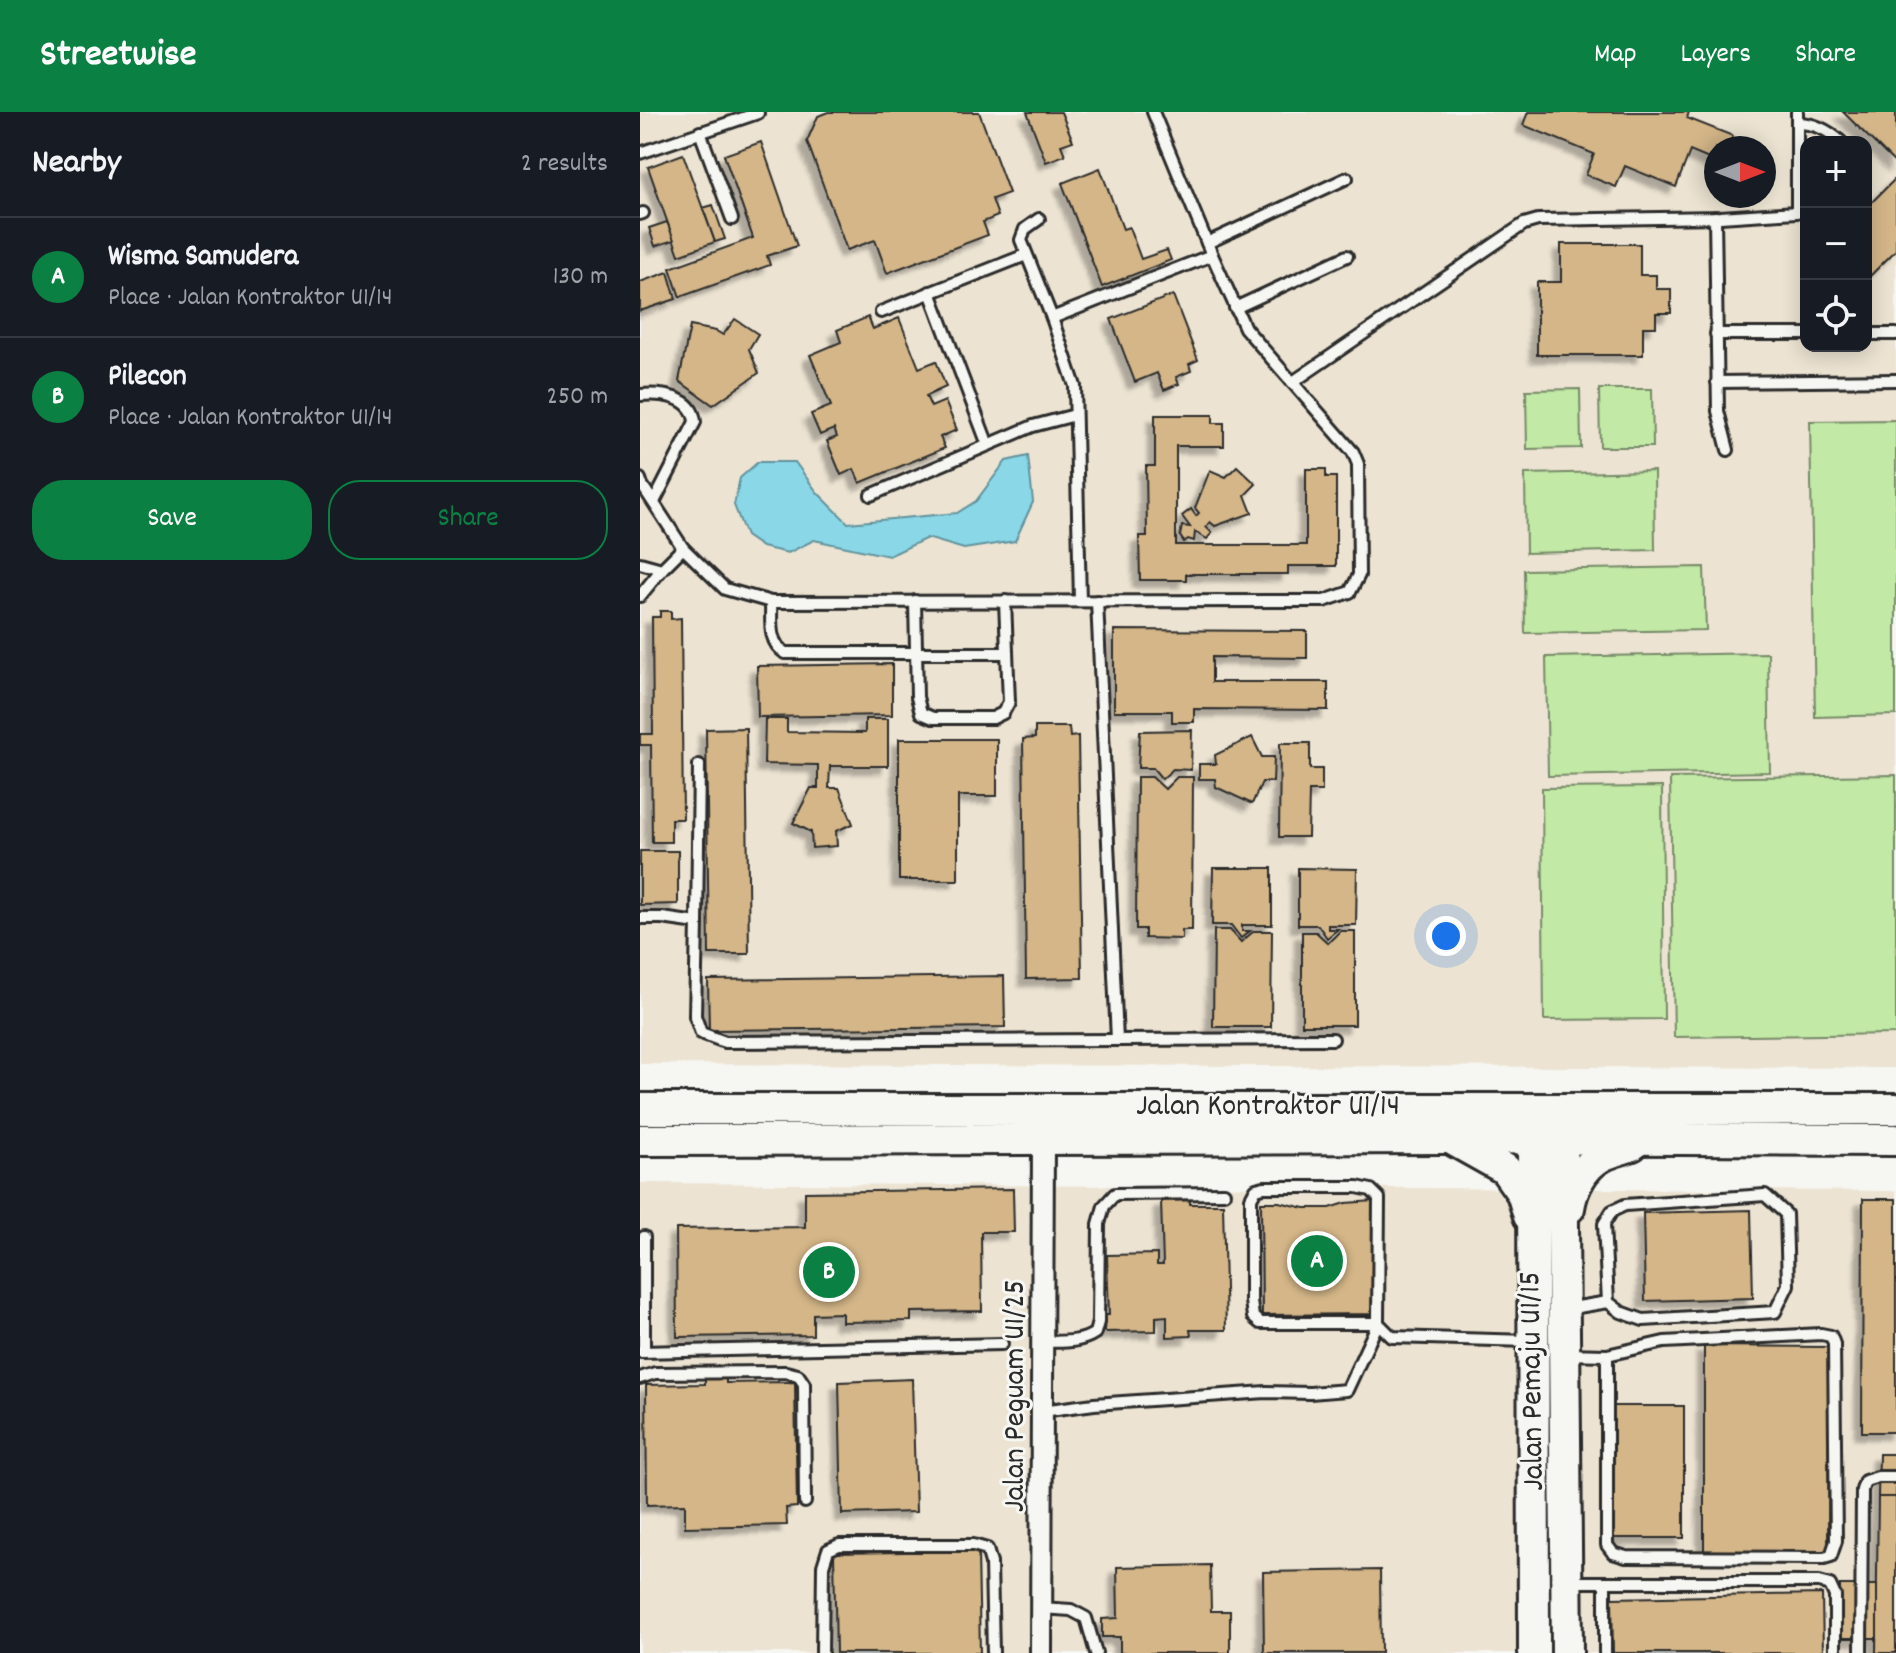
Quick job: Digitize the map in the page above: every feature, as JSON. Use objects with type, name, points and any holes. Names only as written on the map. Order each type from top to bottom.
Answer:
[{"type":"street","name":"Jalan Kontraktor U1/14","points":[[640,1109],[1548,1124],[1896,1109]]},
{"type":"street","name":"Jalan Kontraktor U1/14","points":[[640,1140],[1451,1138],[1548,1124],[1649,1139],[1896,1140]]},
{"type":"street","name":"Jalan Pemaju U1/15","points":[[1534,1653],[1534,1341],[1549,1238],[1548,1124]]},
{"type":"street","points":[[1451,1138],[1505,1169],[1549,1238]]},
{"type":"street","name":"Jalan Peguam U1/25","points":[[1041,1653],[1043,1139]]},
{"type":"street","points":[[1549,1238],[1583,1172],[1600,1156],[1649,1139]]},
{"type":"street","name":"Jalan Pemaju U1/15","points":[[1549,1238],[1564,1309],[1567,1653]]},
{"type":"lane","points":[[641,483],[683,548],[725,589],[771,602],[1324,601],[1350,592],[1359,575],[1358,464],[1353,452],[1245,328],[1153,112]]},
{"type":"lane","points":[[640,153],[758,113]]},
{"type":"lane","points":[[1802,208],[1797,118],[1835,136]]},
{"type":"lane","points":[[700,132],[732,219]]},
{"type":"lane","points":[[1207,243],[1347,178]]},
{"type":"lane","points":[[1293,382],[1524,224],[1538,220],[1800,212]]},
{"type":"lane","points":[[1715,217],[1718,411],[1728,450]]},
{"type":"lane","points":[[1039,219],[1025,229],[1021,240],[1075,386],[1080,601]]},
{"type":"lane","points":[[881,312],[1026,255]]},
{"type":"lane","points":[[1052,318],[1212,255]]},
{"type":"lane","points":[[1235,308],[1347,256]]},
{"type":"lane","points":[[930,292],[988,445]]},
{"type":"lane","points":[[1716,334],[1800,334]]},
{"type":"lane","points":[[1872,334],[1896,334]]},
{"type":"lane","points":[[1717,382],[1896,380]]},
{"type":"lane","points":[[640,395],[661,394],[680,400],[695,414],[695,422],[654,502]]},
{"type":"lane","points":[[871,495],[1033,426],[1075,415]]},
{"type":"lane","points":[[640,596],[683,548]]},
{"type":"lane","points":[[640,563],[662,569]]},
{"type":"lane","points":[[915,601],[917,697],[921,713],[933,718],[993,718],[1003,713],[1009,702],[1005,601]]},
{"type":"lane","points":[[1097,601],[1117,1040]]},
{"type":"lane","points":[[771,602],[775,647],[785,653],[1007,653]]},
{"type":"lane","points":[[699,765],[695,1016],[701,1033],[725,1042],[1333,1039]]},
{"type":"lane","points":[[640,918],[697,923]]},
{"type":"lane","points":[[1042,1411],[1186,1397],[1347,1390],[1378,1323],[1379,1198],[1371,1190],[1357,1187],[1264,1187],[1256,1189],[1251,1198],[1251,1301],[1253,1317],[1260,1323],[1378,1323],[1392,1337],[1534,1341]]},
{"type":"lane","points":[[1042,1342],[1076,1341],[1095,1333],[1098,1322],[1099,1224],[1104,1206],[1115,1194],[1224,1193]]},
{"type":"lane","points":[[1564,1309],[1608,1302],[1621,1312],[1643,1320],[1775,1312],[1788,1285],[1786,1214],[1765,1195],[1625,1205],[1612,1211],[1604,1224],[1608,1302]]},
{"type":"lane","points":[[644,1237],[642,1352],[1002,1344]]},
{"type":"lane","points":[[1564,1353],[1607,1355],[1664,1342],[1831,1336],[1834,1344],[1836,1541],[1831,1556],[1626,1557],[1613,1553],[1607,1545],[1607,1355]]},
{"type":"lane","points":[[640,1378],[655,1373],[786,1372],[798,1375],[804,1384],[805,1502]]},
{"type":"lane","points":[[1861,1653],[1862,1490],[1865,1481],[1896,1477]]},
{"type":"lane","points":[[822,1653],[823,1566],[828,1550],[839,1545],[973,1545],[987,1549],[991,1563],[993,1653]]},
{"type":"lane","points":[[1567,1582],[1819,1582],[1830,1585],[1835,1596],[1835,1653]]},
{"type":"lane","points":[[1605,1583],[1605,1653]]},
{"type":"lane","points":[[1041,1608],[1071,1610],[1086,1618],[1096,1653]]},
{"type":"shaded area","points":[[640,112],[1896,112],[1896,1068],[640,1064]]},
{"type":"shaded area","points":[[640,1183],[1896,1191],[1896,1653],[640,1653]]},
{"type":"green space","points":[[1580,389],[1581,448],[1527,449],[1526,390]]},
{"type":"green space","points":[[1599,389],[1652,389],[1653,447],[1600,447]]},
{"type":"green space","points":[[1896,420],[1896,715],[1815,717],[1810,421]]},
{"type":"green space","points":[[1654,471],[1655,550],[1526,553],[1525,474]]},
{"type":"green space","points":[[1704,567],[1706,630],[1525,633],[1524,570]]},
{"type":"green space","points":[[1768,653],[1770,772],[1548,776],[1546,657]]},
{"type":"green space","points":[[1896,775],[1896,1034],[1674,1037],[1670,778]]},
{"type":"green space","points":[[1662,787],[1664,1019],[1544,1020],[1542,788]]},
{"type":"water","points":[[1028,456],[1033,502],[1015,541],[964,549],[927,538],[889,556],[814,540],[788,553],[762,547],[746,536],[734,505],[740,478],[758,462],[795,462],[817,492],[848,523],[957,513],[976,501],[1006,461]]},
{"type":"building","points":[[828,112],[979,112],[1009,193],[992,199],[998,216],[983,222],[988,235],[887,273],[875,240],[847,250],[807,141],[818,116]]},
{"type":"building","points":[[1027,112],[1061,112],[1073,141],[1061,145],[1065,155],[1046,162]]},
{"type":"building","points":[[1528,112],[1689,112],[1687,118],[1733,136],[1704,136],[1704,157],[1690,151],[1676,187],[1625,166],[1616,187],[1586,175],[1594,154],[1523,125]]},
{"type":"building","points":[[1843,112],[1896,112],[1896,164],[1872,140],[1872,136],[1867,136]]},
{"type":"building","points":[[761,142],[797,246],[767,256],[770,265],[680,297],[670,268],[753,238],[724,155]]},
{"type":"building","points":[[683,154],[715,242],[679,255],[648,167]]},
{"type":"building","points":[[1100,168],[1123,229],[1129,227],[1141,259],[1167,250],[1171,260],[1102,287],[1062,183]]},
{"type":"building","points":[[1896,178],[1896,250],[1872,274],[1872,208],[1872,202]]},
{"type":"building","points":[[713,205],[725,239],[715,242],[703,208]]},
{"type":"building","points":[[667,222],[674,240],[655,246],[649,228]]},
{"type":"building","points":[[1561,244],[1640,244],[1640,275],[1656,275],[1656,289],[1671,289],[1671,313],[1656,313],[1656,327],[1643,327],[1643,355],[1537,355],[1537,282],[1561,282]]},
{"type":"building","points":[[668,272],[676,299],[640,311],[640,282]]},
{"type":"building","points":[[1173,295],[1198,360],[1189,364],[1191,371],[1176,377],[1179,384],[1164,390],[1157,373],[1135,382],[1111,319]]},
{"type":"building","points":[[868,317],[873,329],[899,318],[919,368],[936,361],[946,387],[926,396],[931,407],[945,401],[957,430],[940,437],[945,448],[860,483],[854,469],[841,475],[827,441],[837,437],[834,429],[820,435],[811,414],[831,406],[810,355],[841,342],[837,330]]},
{"type":"building","points":[[735,319],[758,334],[749,349],[759,373],[713,405],[679,381],[690,326],[723,335]]},
{"type":"building","points":[[1155,415],[1213,415],[1213,423],[1224,423],[1224,446],[1176,446],[1176,545],[1306,545],[1306,469],[1326,469],[1326,477],[1336,477],[1336,566],[1288,566],[1288,574],[1186,574],[1186,580],[1140,580],[1139,536],[1147,536],[1146,466],[1155,466]]},
{"type":"building","points":[[1237,466],[1256,484],[1245,495],[1252,513],[1215,526],[1210,522],[1206,527],[1212,533],[1207,539],[1195,532],[1194,541],[1188,539],[1184,542],[1180,536],[1182,526],[1190,527],[1182,516],[1191,509],[1196,516],[1199,513],[1195,508],[1210,470],[1226,477]]},
{"type":"building","points":[[660,611],[671,611],[671,619],[681,618],[683,819],[671,819],[671,842],[652,842],[651,745],[640,745],[640,734],[653,734],[652,617],[660,617]]},
{"type":"building","points":[[1114,630],[1307,631],[1307,658],[1212,657],[1212,682],[1328,682],[1328,710],[1194,709],[1194,722],[1172,722],[1172,711],[1114,711]]},
{"type":"building","points":[[892,664],[892,715],[758,717],[757,666]]},
{"type":"building","points":[[765,719],[787,719],[787,732],[865,733],[865,719],[888,719],[888,766],[830,766],[829,788],[839,788],[853,824],[836,831],[837,846],[812,848],[811,832],[793,823],[811,788],[818,788],[818,765],[764,764]]},
{"type":"building","points":[[1035,727],[1069,727],[1070,737],[1078,736],[1082,978],[1026,979],[1023,739],[1035,738]]},
{"type":"building","points":[[746,728],[749,954],[709,954],[706,729]]},
{"type":"building","points":[[1192,730],[1191,770],[1173,769],[1162,779],[1153,768],[1138,768],[1140,731]]},
{"type":"building","points":[[1252,737],[1262,757],[1274,757],[1273,782],[1262,782],[1252,804],[1216,787],[1215,779],[1199,779],[1199,764],[1216,764],[1215,755]]},
{"type":"building","points":[[899,739],[997,739],[997,796],[958,796],[958,880],[899,880]]},
{"type":"building","points":[[1280,743],[1310,743],[1310,769],[1322,769],[1322,791],[1309,791],[1308,837],[1279,837]]},
{"type":"building","points":[[1137,777],[1152,777],[1165,789],[1177,777],[1193,777],[1192,930],[1182,930],[1182,939],[1145,938],[1145,929],[1136,929]]},
{"type":"building","points":[[640,851],[678,851],[678,904],[640,905]]},
{"type":"building","points":[[1213,868],[1272,868],[1272,925],[1242,925],[1242,931],[1250,931],[1241,938],[1231,925],[1212,925]]},
{"type":"building","points":[[1298,868],[1357,869],[1356,925],[1328,925],[1328,929],[1338,929],[1327,938],[1318,925],[1298,925]]},
{"type":"building","points":[[1214,930],[1230,930],[1241,942],[1254,931],[1272,931],[1271,1027],[1213,1027]]},
{"type":"building","points":[[1340,931],[1355,931],[1355,1025],[1302,1025],[1302,932],[1316,932],[1328,943]]},
{"type":"building","points":[[1004,976],[1005,1027],[709,1030],[708,980]]},
{"type":"building","points":[[1013,1189],[1014,1232],[981,1232],[982,1311],[911,1312],[911,1321],[842,1322],[842,1313],[813,1314],[813,1335],[677,1337],[676,1229],[805,1227],[805,1192]]},
{"type":"building","points":[[1863,1199],[1896,1199],[1896,1432],[1862,1432]]},
{"type":"building","points":[[1190,1200],[1190,1204],[1223,1204],[1226,1330],[1190,1330],[1191,1336],[1167,1337],[1167,1316],[1156,1317],[1156,1331],[1105,1332],[1104,1315],[1109,1315],[1107,1255],[1157,1254],[1157,1265],[1163,1265],[1161,1201]]},
{"type":"building","points":[[1374,1201],[1373,1314],[1262,1315],[1261,1202],[1330,1208],[1346,1203]]},
{"type":"building","points":[[1751,1210],[1753,1298],[1645,1301],[1643,1213]]},
{"type":"building","points":[[1704,1346],[1829,1347],[1828,1551],[1704,1551]]},
{"type":"building","points":[[705,1378],[726,1378],[726,1383],[795,1382],[797,1507],[786,1508],[787,1525],[685,1527],[685,1504],[647,1505],[646,1385],[705,1384]]},
{"type":"building","points":[[912,1379],[916,1512],[842,1514],[839,1382]]},
{"type":"building","points":[[1612,1406],[1684,1406],[1684,1538],[1612,1538]]},
{"type":"building","points":[[1879,1454],[1896,1454],[1896,1497],[1878,1497]]},
{"type":"building","points":[[1878,1497],[1896,1497],[1896,1653],[1876,1653]]},
{"type":"building","points":[[978,1551],[980,1653],[836,1653],[834,1553]]},
{"type":"building","points":[[1210,1565],[1211,1611],[1230,1611],[1230,1653],[1120,1653],[1120,1637],[1102,1637],[1102,1619],[1118,1618],[1117,1567]]},
{"type":"building","points":[[1380,1570],[1381,1653],[1264,1653],[1263,1572]]},
{"type":"building","points":[[1840,1585],[1877,1585],[1877,1638],[1840,1638]]},
{"type":"building","points":[[1822,1594],[1823,1653],[1613,1653],[1612,1598]]},
{"type":"place","name":"Wisma Samudera","points":[[1317,1261]]},
{"type":"place","name":"Pilecon","points":[[829,1272]]}]
